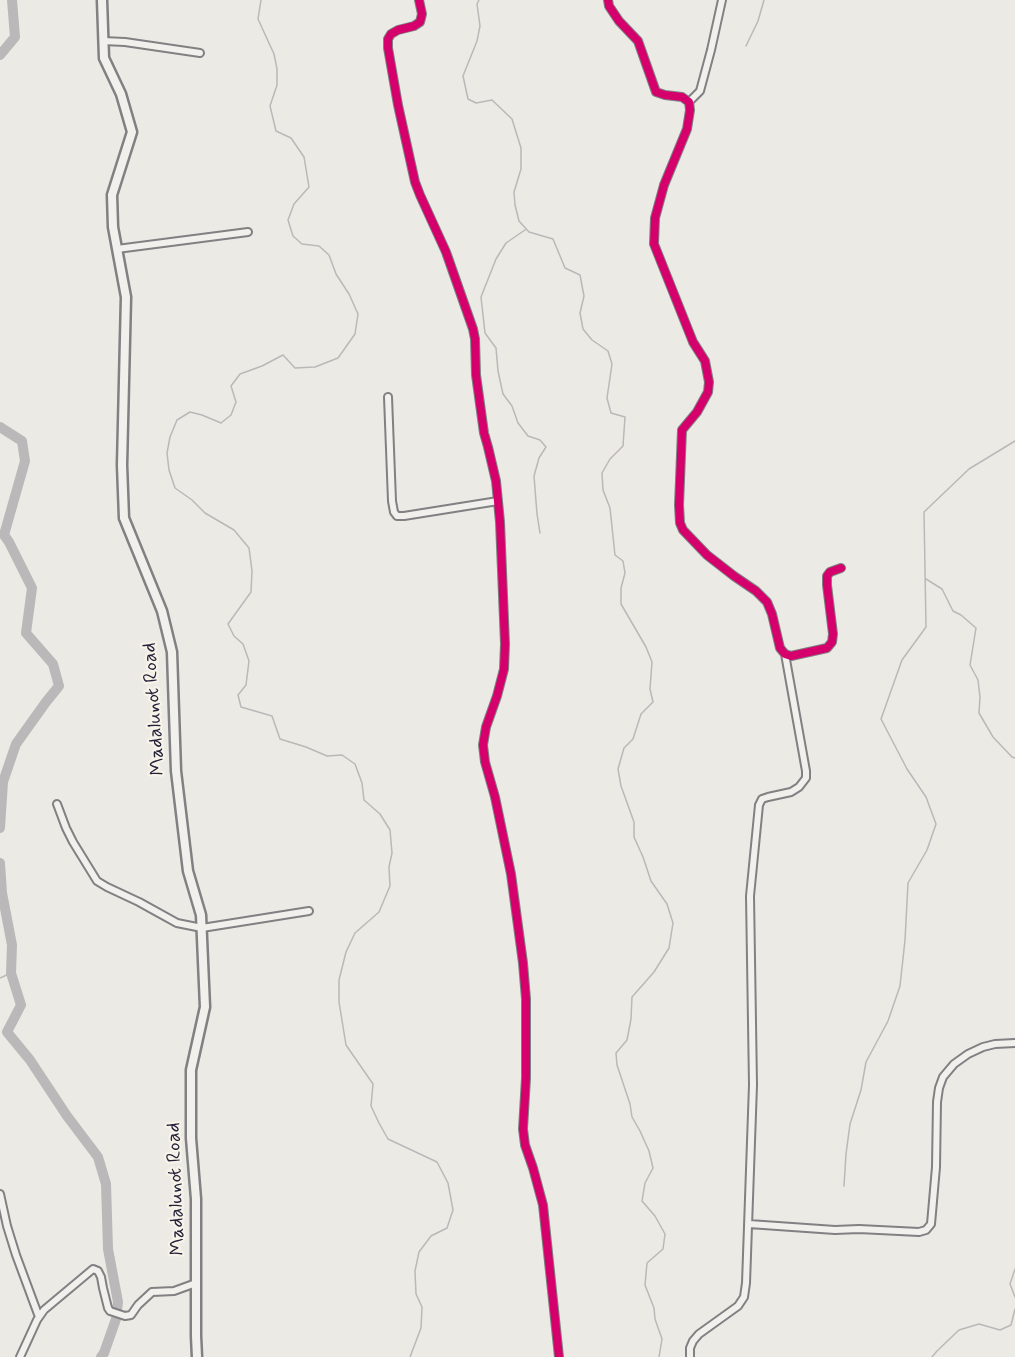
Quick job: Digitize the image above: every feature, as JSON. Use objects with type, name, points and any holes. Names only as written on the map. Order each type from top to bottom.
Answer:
[{"type":"main road","name":"Madalunot Road","points":[[102,0],[104,58],[121,94],[132,132],[112,195],[113,227],[126,297],[122,465],[124,518],[162,611],[172,652],[177,782],[188,871],[201,915],[202,928],[205,1007],[191,1070],[191,1138],[196,1199],[197,1357]]},
{"type":"street","points":[[419,0],[422,14],[420,22],[398,30],[388,39],[398,105],[416,182],[454,272],[475,339],[476,375],[482,421],[496,481],[500,522],[505,653],[504,669],[483,745],[511,874],[523,963],[526,999],[526,1078],[523,1129],[525,1145],[543,1205],[559,1357]]},
{"type":"street","points":[[608,0],[609,6],[619,21],[638,41],[656,92],[682,97],[689,102],[687,129],[664,185],[655,218],[654,244],[693,342],[705,361],[709,382],[708,392],[697,412],[682,430],[680,523],[683,530],[707,555],[756,591],[767,602],[780,648],[785,654],[806,771],[806,778],[800,787],[791,792],[768,796],[762,799],[759,805],[750,896],[753,1085],[749,1224],[744,1297],[738,1306],[699,1334],[690,1348],[690,1357]]},
{"type":"street","points":[[689,102],[700,91],[722,0]]},
{"type":"street","points":[[103,41],[200,53]]},
{"type":"street","points":[[117,249],[249,232]]},
{"type":"street","points":[[388,397],[392,501],[394,512],[398,516],[498,501]]},
{"type":"street","points":[[785,654],[791,656],[815,651],[826,648],[832,642],[827,576],[830,572],[841,568]]},
{"type":"street","points":[[57,804],[73,842],[97,881],[177,923],[202,928],[309,910]]},
{"type":"street","points":[[749,1224],[829,1230],[919,1232],[926,1230],[931,1224],[936,1167],[937,1102],[943,1077],[954,1064],[968,1054],[995,1044],[1015,1043]]},
{"type":"street","points":[[0,1194],[7,1226],[39,1317]]},
{"type":"street","points":[[20,1357],[44,1310],[93,1269],[98,1271],[101,1277],[102,1288],[110,1311],[125,1317],[131,1315],[138,1305],[153,1292],[174,1291],[196,1282]]},
{"type":"waterway","points":[[0,55],[15,37],[12,0]]},
{"type":"waterway","points":[[261,0],[258,19],[274,54],[277,69],[277,85],[270,106],[276,131],[291,138],[304,157],[309,187],[294,204],[288,220],[293,236],[302,244],[319,246],[329,255],[336,274],[358,314],[355,334],[338,358],[315,367],[295,368],[283,355],[240,374],[231,386],[236,402],[231,415],[221,423],[190,412],[177,420],[167,453],[169,470],[175,488],[205,513],[234,530],[249,548],[252,571],[251,592],[228,624],[234,636],[243,644],[249,661],[246,685],[238,695],[241,707],[272,716],[280,739],[327,756],[342,755],[355,764],[362,783],[364,800],[380,814],[390,830],[392,853],[389,867],[390,886],[379,912],[355,933],[346,952],[339,980],[339,1002],[346,1045],[373,1084],[371,1106],[388,1139],[437,1162],[448,1183],[453,1210],[447,1228],[431,1236],[419,1252],[415,1271],[416,1294],[422,1307],[421,1328],[410,1357]]},
{"type":"waterway","points":[[479,0],[477,4],[480,26],[477,41],[463,76],[468,99],[476,103],[492,100],[512,119],[521,148],[521,169],[514,192],[519,221],[529,232],[553,239],[565,268],[580,275],[584,296],[580,313],[583,329],[592,340],[608,351],[612,364],[607,398],[611,413],[625,417],[623,446],[610,459],[602,473],[603,490],[610,508],[615,555],[623,561],[625,573],[621,588],[621,604],[652,662],[650,689],[653,702],[641,714],[633,739],[624,748],[618,769],[621,786],[634,822],[634,837],[651,881],[667,904],[673,923],[669,948],[654,972],[632,997],[627,1040],[616,1053],[617,1065],[632,1117],[649,1151],[653,1168],[645,1183],[642,1201],[655,1216],[665,1234],[663,1249],[647,1263],[645,1285],[662,1339],[659,1357]]},
{"type":"waterway","points":[[746,46],[758,21],[764,0]]},
{"type":"waterway","points":[[525,230],[506,243],[496,259],[481,297],[485,333],[496,348],[503,394],[512,406],[518,423],[528,436],[540,440],[546,447],[539,458],[534,476],[540,533]]},
{"type":"waterway","points":[[0,427],[22,441],[25,461],[4,535],[32,588],[26,633],[53,664],[59,686],[16,744],[3,782],[0,828]]},
{"type":"waterway","points":[[844,1186],[850,1124],[861,1090],[866,1062],[888,1021],[900,986],[908,883],[927,850],[936,824],[926,797],[907,769],[881,719],[902,660],[926,627],[924,512],[969,469],[1015,441]]},
{"type":"waterway","points":[[926,579],[942,589],[953,611],[976,628],[970,665],[978,680],[979,713],[993,737],[1015,758]]},
{"type":"waterway","points":[[0,863],[2,893],[12,945],[11,973],[21,1005],[7,1032],[30,1060],[67,1116],[98,1157],[106,1184],[108,1249],[118,1302],[117,1310]]},
{"type":"waterway","points":[[0,978],[11,973]]},
{"type":"waterway","points":[[1015,1269],[1010,1284],[1015,1297]]},
{"type":"waterway","points":[[932,1357],[959,1330],[979,1324],[1000,1330],[1011,1325],[1015,1309]]},
{"type":"waterway","points":[[101,1357],[116,1319]]},
{"type":"cycle path","points":[[419,0],[422,14],[420,22],[391,34],[388,39],[388,48],[415,182],[446,252],[473,329],[476,375],[484,433],[496,481],[500,522],[504,669],[486,727],[483,745],[511,874],[523,963],[526,999],[526,1078],[523,1129],[525,1145],[543,1205],[559,1357]]},
{"type":"cycle path","points":[[608,0],[609,6],[619,21],[638,41],[656,92],[682,97],[689,102],[687,129],[664,185],[655,218],[654,244],[693,342],[705,361],[709,382],[708,392],[697,412],[682,430],[680,523],[683,530],[707,555],[756,591],[767,602],[780,648],[785,654],[791,656],[827,648],[832,642],[827,576],[830,572],[841,568]]}]
